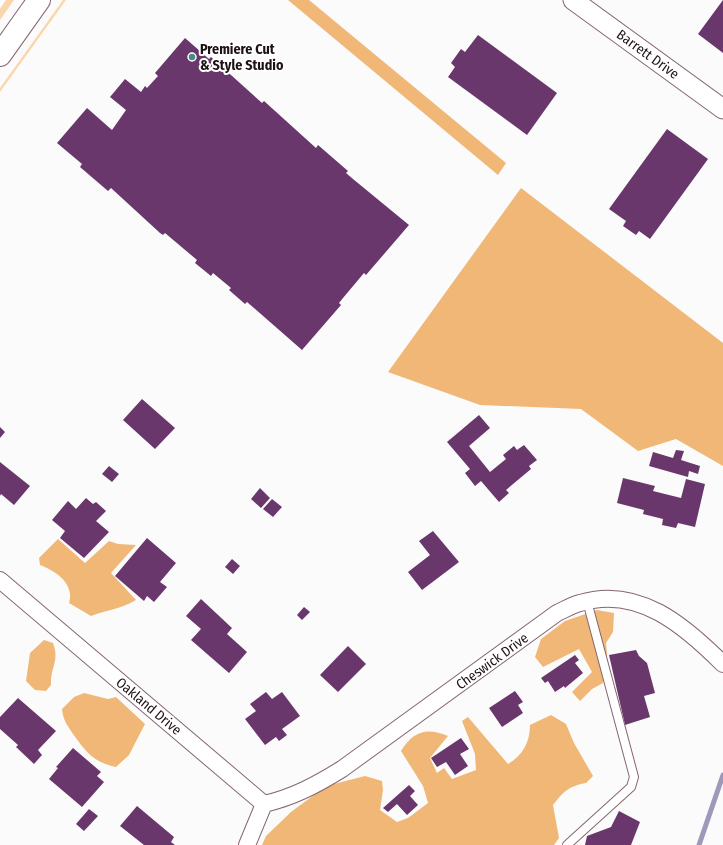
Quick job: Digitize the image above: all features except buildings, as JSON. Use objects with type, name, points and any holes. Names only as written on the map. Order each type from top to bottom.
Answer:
[{"type":"main road","points":[[0,55],[39,0]]},
{"type":"street","name":"Barrett Drive","points":[[573,0],[723,109]]},
{"type":"street","name":"Oakland Drive","points":[[0,580],[264,804]]},
{"type":"street","name":"Cheswick Drive","points":[[264,804],[284,799],[318,784],[376,745],[557,613],[579,603],[603,599],[626,600],[652,608],[699,641],[723,664]]},
{"type":"street","points":[[247,845],[264,804]]},
{"type":"lane","points":[[567,845],[631,787],[634,777],[587,601]]},
{"type":"shaded area","points":[[6,0],[14,0],[0,20],[0,9]]},
{"type":"shaded area","points":[[63,0],[66,0],[0,92],[0,88]]},
{"type":"shaded area","points":[[288,0],[309,0],[506,163],[498,175]]},
{"type":"shaded area","points":[[521,188],[723,343],[723,466],[676,439],[638,451],[581,409],[480,405],[388,372]]},
{"type":"shaded area","points":[[58,539],[85,563],[109,541],[118,544],[136,545],[111,573],[136,600],[91,616],[69,603],[70,596],[67,584],[58,575],[40,565],[39,558]]},
{"type":"shaded area","points":[[597,610],[614,613],[613,632],[606,643],[607,654],[603,683],[592,689],[580,701],[572,692],[592,672],[579,649],[543,667],[535,657],[541,639],[565,621]]},
{"type":"shaded area","points":[[44,640],[53,643],[56,655],[51,685],[46,691],[35,690],[26,681],[30,653]]},
{"type":"shaded area","points":[[84,693],[108,699],[116,697],[145,724],[129,755],[116,767],[101,762],[86,751],[64,719],[62,709],[74,697]]},
{"type":"shaded area","points":[[551,715],[566,724],[574,743],[593,776],[586,783],[567,790],[553,805],[559,838],[554,845],[262,845],[266,836],[291,812],[326,786],[365,776],[382,781],[383,790],[380,810],[397,822],[408,818],[428,803],[423,786],[401,751],[410,739],[416,735],[433,732],[448,736],[430,758],[437,773],[444,768],[452,779],[476,770],[475,754],[462,721],[468,717],[508,764],[525,748],[529,737],[530,725]]},
{"type":"waterway","points":[[699,845],[723,775]]},
{"type":"place","name":"Premiere Cut & Style Studio","points":[[192,57]]}]
